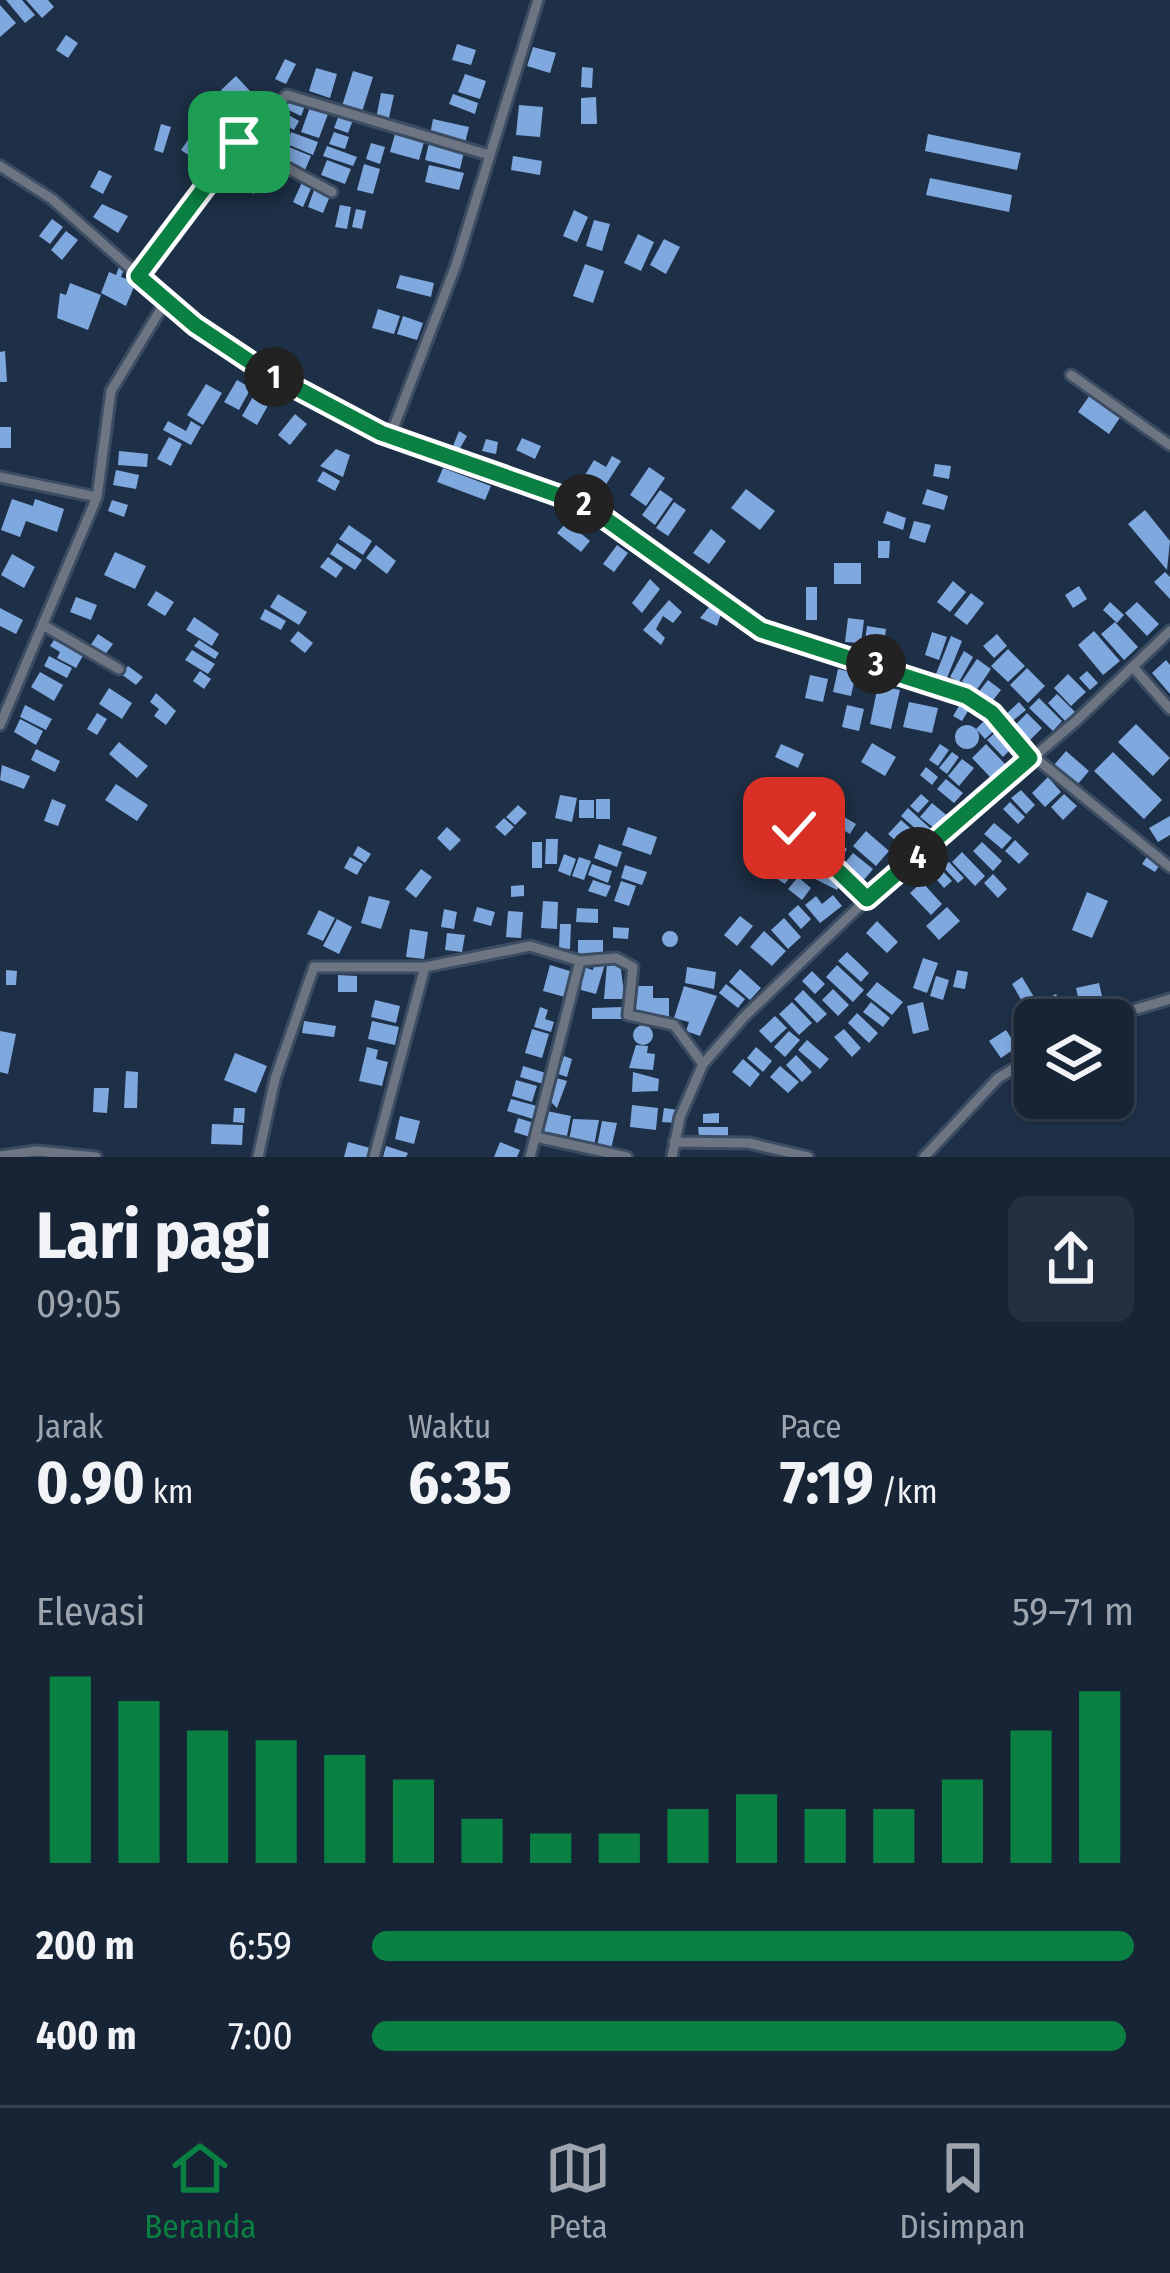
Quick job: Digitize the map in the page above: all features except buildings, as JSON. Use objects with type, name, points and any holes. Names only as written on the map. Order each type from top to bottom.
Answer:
[{"type":"street","points":[[391,434],[456,266],[538,0]]},
{"type":"street","points":[[138,276],[239,142],[277,100],[299,95],[398,131],[489,155]]},
{"type":"street","points":[[239,142],[332,192]]},
{"type":"street","points":[[0,166],[52,199],[138,276],[264,371],[391,434],[586,505],[761,630],[966,696],[992,713],[1032,757],[1170,867]]},
{"type":"street","points":[[0,725],[5,703],[98,497],[111,391],[167,299]]},
{"type":"street","points":[[1071,375],[1170,445]]},
{"type":"street","points":[[0,477],[98,497]]},
{"type":"street","points":[[43,625],[119,670]]},
{"type":"street","points":[[672,1157],[703,1064],[867,899],[1170,631]]},
{"type":"street","points":[[1133,667],[1170,709]]},
{"type":"street","points":[[799,807],[797,836],[816,847],[867,899]]},
{"type":"street","points":[[258,1157],[275,1078],[314,967],[425,967],[530,946],[580,961],[616,958],[633,967],[628,1015],[674,1025],[703,1064]]},
{"type":"street","points":[[530,1157],[580,961]]},
{"type":"street","points":[[374,1157],[425,967]]},
{"type":"street","points":[[1134,1010],[1170,1000]]},
{"type":"street","points":[[924,1157],[998,1078],[1014,1068]]},
{"type":"street","points":[[536,1137],[627,1157]]},
{"type":"street","points":[[674,1142],[749,1143],[808,1157]]},
{"type":"street","points":[[0,1156],[38,1151],[96,1157]]},
{"type":"route","points":[[239,142],[218,163],[138,276],[195,325],[264,371],[381,433],[586,505],[761,630],[966,696],[992,713],[1030,758],[867,899],[816,847],[797,836],[794,828]]}]
